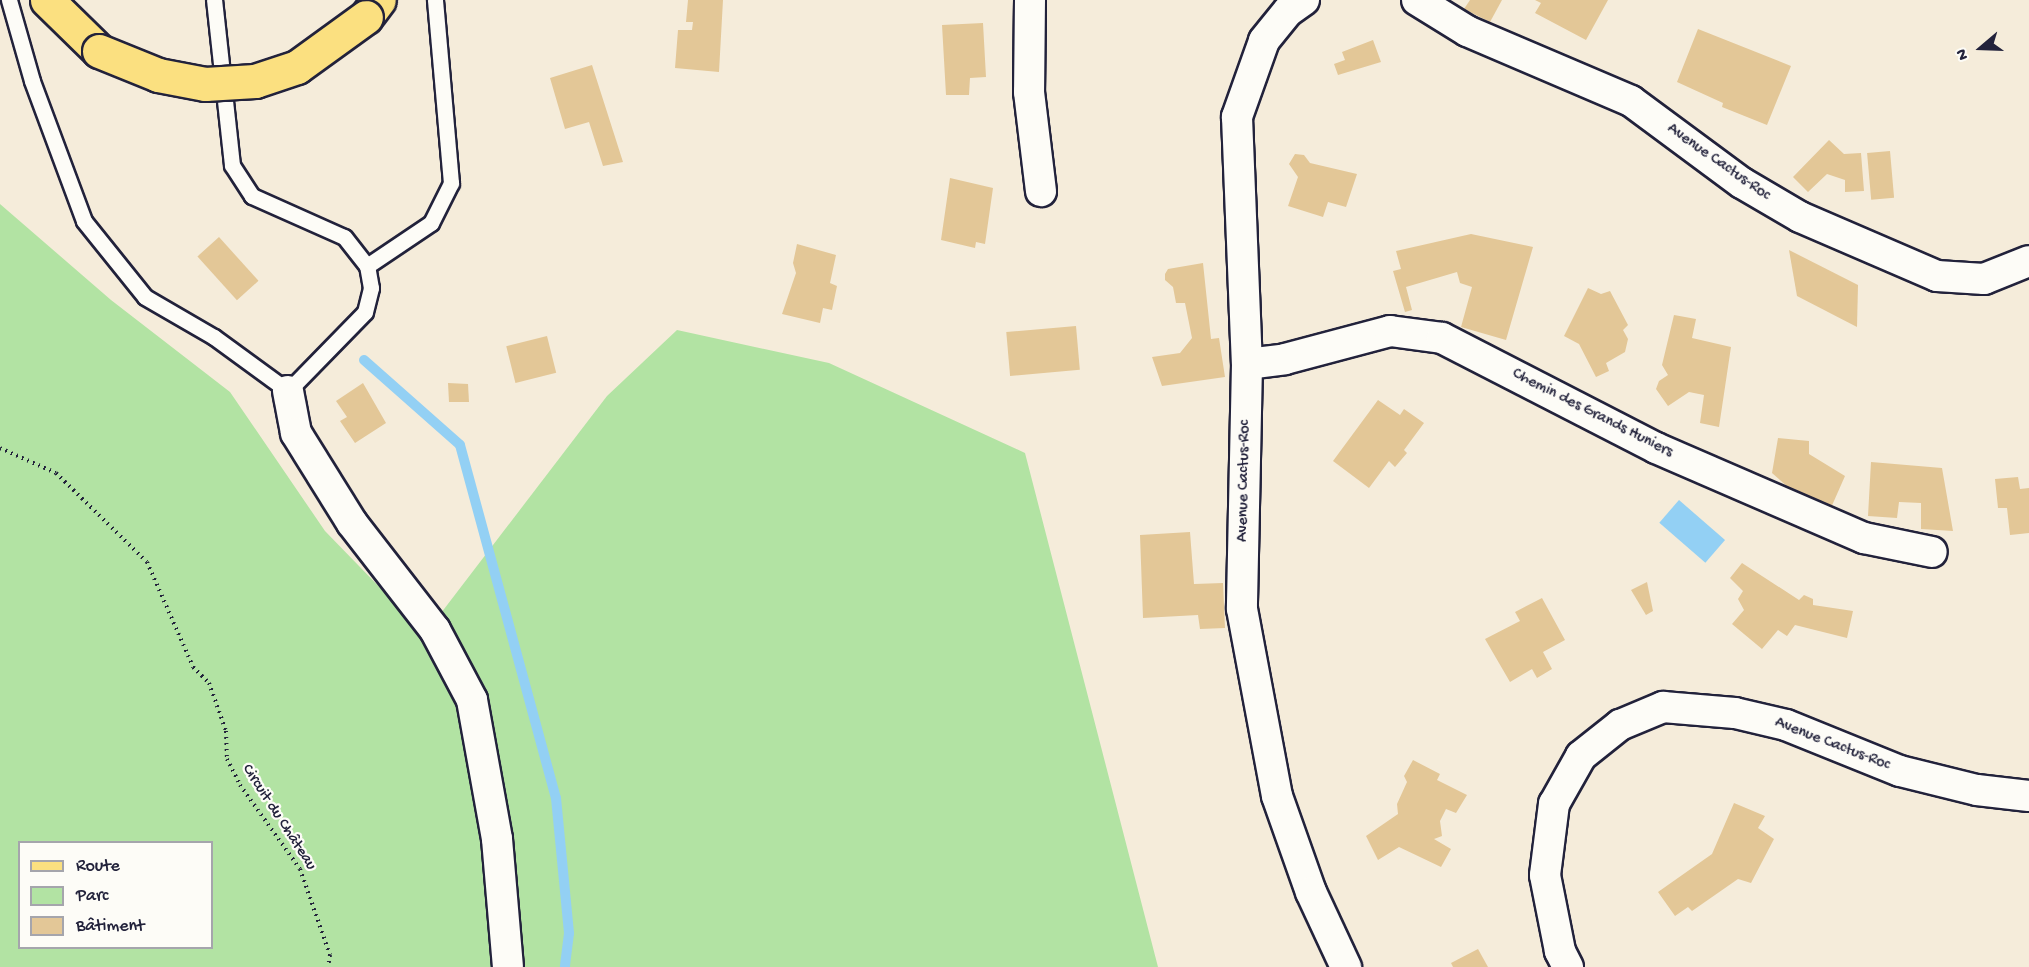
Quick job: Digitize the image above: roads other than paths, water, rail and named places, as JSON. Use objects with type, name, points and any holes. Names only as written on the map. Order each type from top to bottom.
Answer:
[{"type":"main road","points":[[47,0],[99,51],[158,75],[206,84],[255,81],[297,67],[372,8]]},
{"type":"street","points":[[1029,0],[1029,92],[1041,191]]},
{"type":"street","name":"Avenue Cactus-Roc","points":[[1304,0],[1288,11],[1264,41],[1237,117],[1247,364],[1242,609],[1277,796],[1311,892],[1346,967]]},
{"type":"street","name":"Avenue Cactus-Roc","points":[[1417,0],[1467,32],[1630,101],[1742,183],[1800,217],[1937,276],[1984,279],[2029,261]]},
{"type":"street","name":"Chemin des Grands Huniers","points":[[1247,364],[1285,359],[1390,331],[1442,338],[1678,457],[1864,538],[1932,552]]},
{"type":"street","points":[[288,392],[296,433],[352,523],[435,630],[472,700],[497,839],[508,967]]},
{"type":"street","name":"Avenue Cactus-Roc","points":[[1568,967],[1560,951],[1545,875],[1554,804],[1581,756],[1620,725],[1663,707],[1735,713],[1786,725],[1900,771],[1977,790],[2029,796]]},
{"type":"lane","points":[[9,0],[32,81],[84,221],[145,297],[214,337],[288,392],[365,312],[371,288],[367,266],[344,237],[252,196],[232,165],[214,0]]},
{"type":"lane","points":[[367,266],[431,223],[451,183],[435,0]]},
{"type":"water","points":[[1679,500],[1725,540],[1705,563],[1659,523]]},
{"type":"waterway","points":[[364,360],[460,445],[556,798],[569,933],[565,967]]}]
